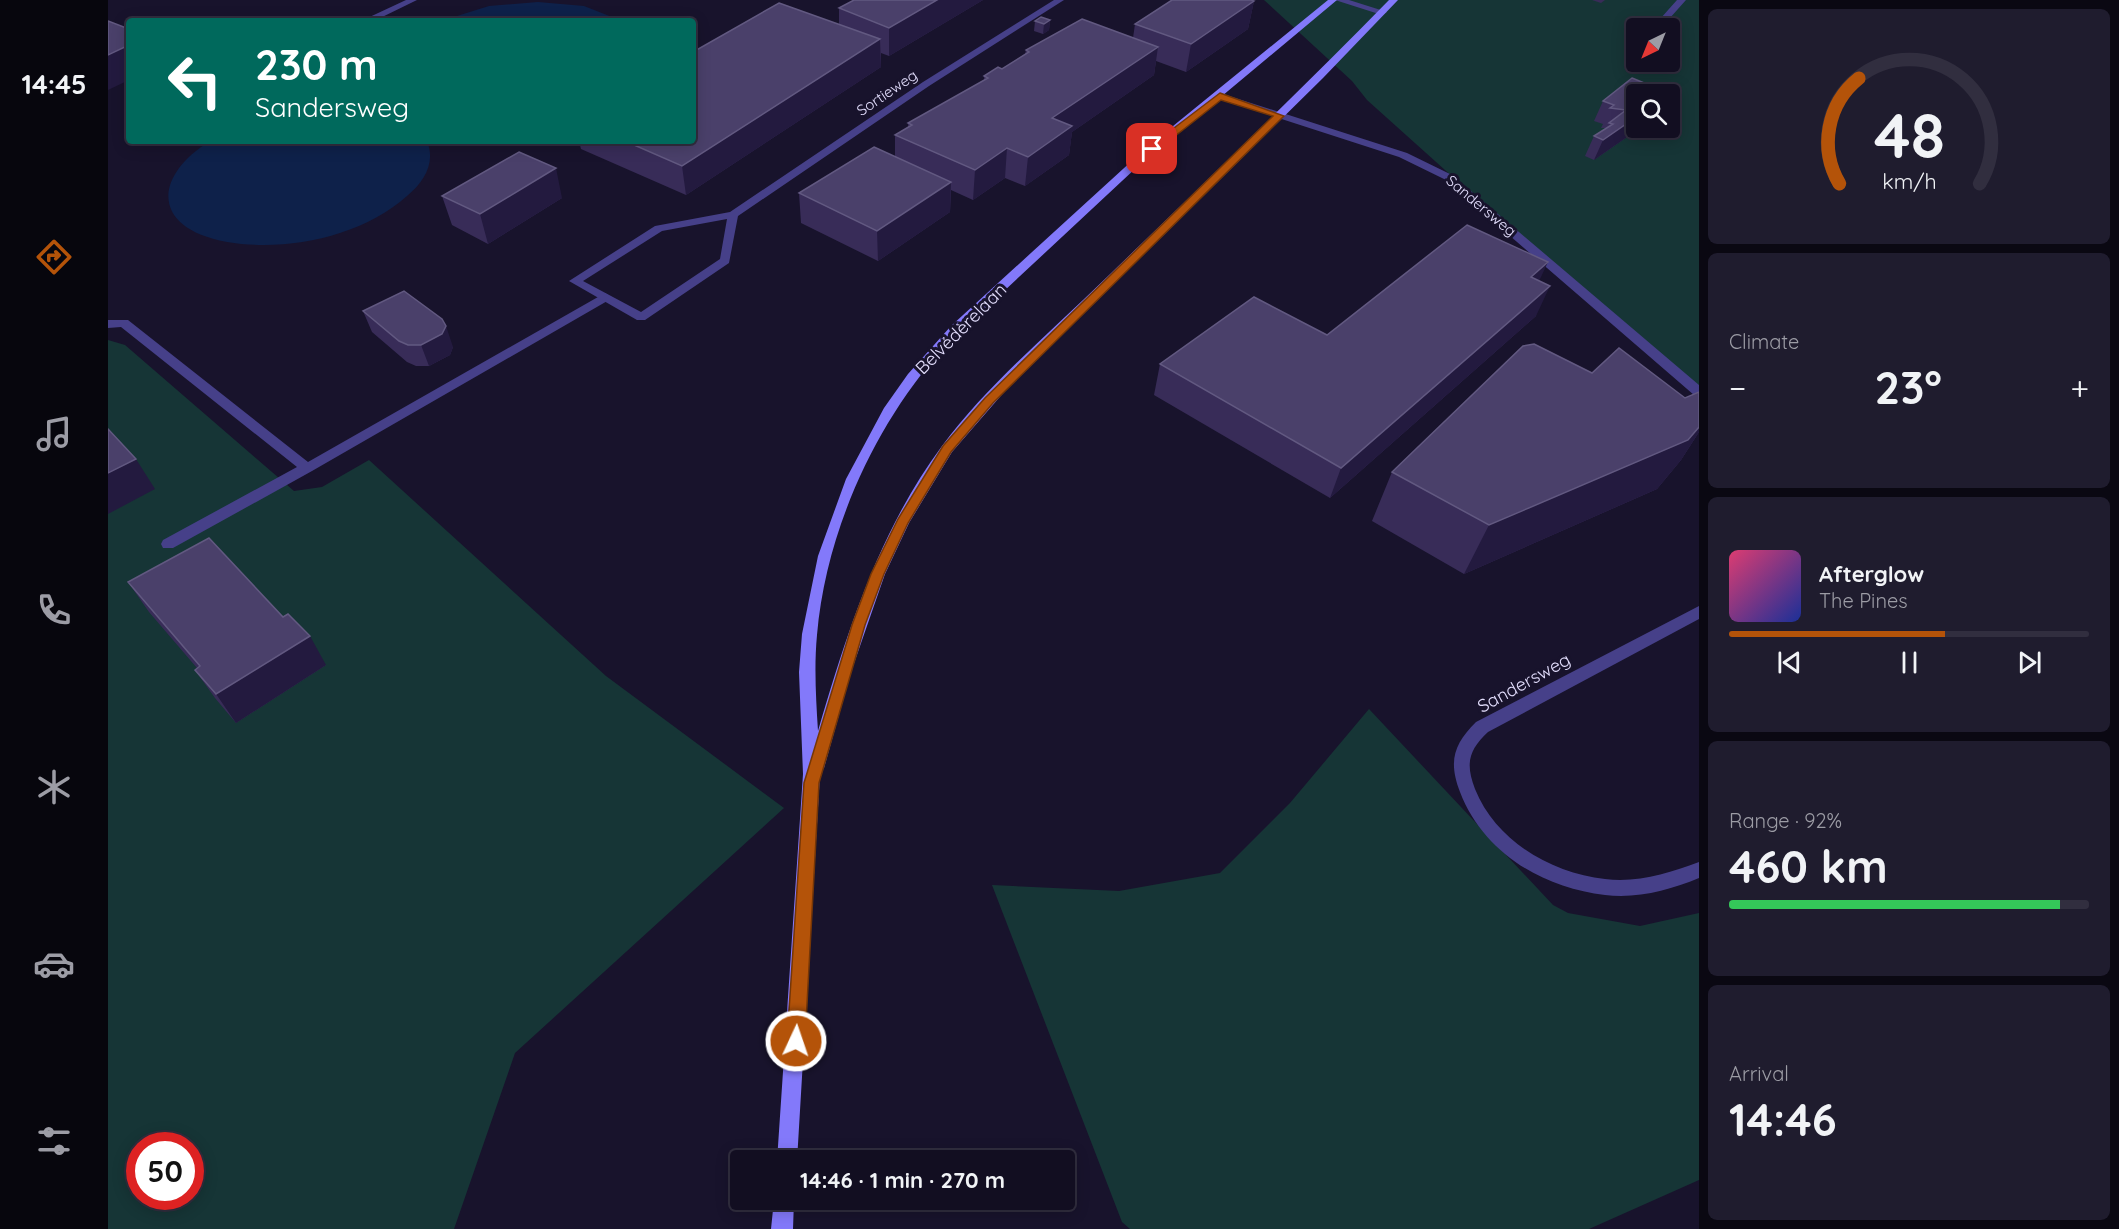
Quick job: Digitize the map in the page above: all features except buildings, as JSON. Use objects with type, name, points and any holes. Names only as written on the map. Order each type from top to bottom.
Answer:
[{"type":"main road","name":"Belvédèrelaan","points":[[788,1150],[812,783],[807,671],[809,627],[816,590],[842,509],[879,429],[913,377],[959,326],[1166,137],[1220,96],[1333,0]]},
{"type":"main road","name":"Belvédèrelaan","points":[[812,783],[843,672],[878,574],[902,522],[947,449],[1000,388],[1279,116],[1394,0]]},
{"type":"main road","points":[[782,1229],[783,1210]]},
{"type":"street","points":[[373,18],[412,0]]},
{"type":"street","name":"Sortieweg","points":[[733,215],[926,84],[1060,0]]},
{"type":"street","points":[[1340,0],[1382,12]]},
{"type":"street","points":[[1665,18],[1682,0]]},
{"type":"street","name":"Sandersweg","points":[[1220,96],[1403,155],[1448,177],[1699,392]]},
{"type":"street","points":[[733,215],[725,261],[641,317],[575,280],[659,228],[733,215]]},
{"type":"street","points":[[168,544],[605,297]]},
{"type":"street","points":[[108,324],[124,323],[306,468]]},
{"type":"street","name":"Sandersweg","points":[[1699,612],[1482,727],[1466,744],[1461,767],[1468,792],[1481,819],[1500,842],[1529,861],[1564,878],[1605,887],[1643,887],[1676,879],[1699,870]]},
{"type":"green space","points":[[1264,0],[1699,0],[1699,398],[1367,100],[1352,81]]},
{"type":"green space","points":[[108,340],[125,345],[294,491],[322,487],[369,460],[606,676],[784,808],[515,1053],[454,1229],[108,1229]]},
{"type":"green space","points":[[1369,709],[1553,905],[1568,913],[1640,926],[1699,913],[1699,1180],[1589,1229],[1130,1229],[1122,1222],[992,885],[1119,891],[1220,873],[1290,803]]},
{"type":"water","points":[[538,2],[584,6],[614,18],[451,18],[489,6]]},
{"type":"water","points":[[206,144],[428,144],[430,157],[427,172],[419,185],[388,210],[368,222],[322,238],[298,243],[250,245],[227,242],[203,235],[185,226],[174,214],[169,201],[170,186],[177,171],[191,155]]},
{"type":"route","points":[[796,1041],[812,783],[843,672],[859,625],[878,574],[902,522],[928,476],[947,449],[989,400],[1279,116],[1220,96],[1152,149]]}]
